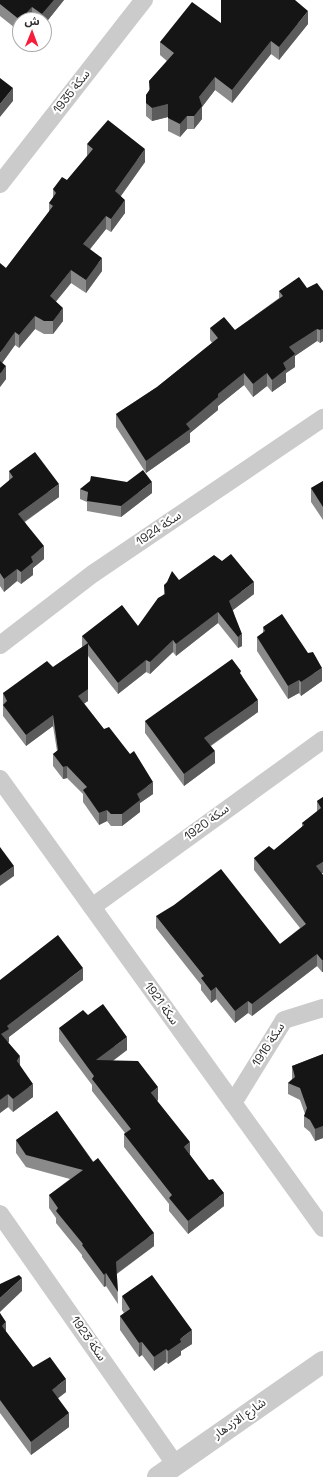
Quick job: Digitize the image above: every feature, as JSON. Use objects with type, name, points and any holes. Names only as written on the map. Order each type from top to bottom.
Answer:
[{"type":"street","name":"سكة 1935","points":[[0,184],[144,0]]},
{"type":"street","name":"سكة 1924","points":[[0,645],[94,573],[323,418]]},
{"type":"street","name":"سكة 1920","points":[[92,907],[323,740]]},
{"type":"street","name":"سكة 1921","points":[[0,779],[323,1228]]},
{"type":"street","name":"سكة 1916","points":[[233,1103],[284,1020],[323,1008]]},
{"type":"street","name":"سكة 1923","points":[[2,1220],[167,1471]]},
{"type":"street","name":"شارع الازدهار","points":[[167,1471],[323,1362]]},
{"type":"building","points":[[0,0],[54,0],[44,12],[39,12],[32,7],[27,12],[12,12],[12,14],[0,4]]},
{"type":"building","points":[[221,0],[295,0],[308,11],[279,47],[271,41],[232,90],[215,77],[199,97],[202,106],[194,116],[187,116],[180,124],[168,118],[168,104],[152,108],[146,103],[146,95],[150,89],[149,81],[174,53],[160,42],[192,2],[221,23]]},
{"type":"building","points":[[0,78],[13,88],[0,104]]},
{"type":"building","points":[[108,120],[145,149],[115,191],[125,200],[111,219],[106,216],[83,244],[102,258],[86,280],[71,270],[50,296],[63,308],[53,321],[44,321],[35,316],[19,335],[15,332],[0,353],[0,263],[6,268],[53,206],[49,203],[56,193],[53,189],[62,177],[67,180],[93,149],[87,144]]},
{"type":"building","points":[[299,277],[307,288],[317,283],[323,291],[323,329],[317,329],[289,347],[295,354],[283,363],[286,369],[272,380],[267,373],[253,384],[244,373],[218,394],[218,397],[186,424],[190,429],[146,461],[116,414],[157,387],[218,338],[210,328],[224,317],[235,330],[283,296],[279,291]]},
{"type":"building","points":[[0,361],[6,366],[0,374]]},
{"type":"building","points":[[35,452],[59,484],[18,514],[44,546],[31,557],[33,562],[21,572],[17,569],[4,579],[0,573],[0,488],[13,477],[9,471]]},
{"type":"building","points":[[143,470],[152,482],[121,506],[87,501],[88,492],[80,489],[90,481],[91,476],[127,482]]},
{"type":"building","points":[[323,481],[323,507],[311,488]]},
{"type":"building","points":[[231,554],[254,582],[229,601],[242,634],[238,637],[218,612],[176,644],[173,640],[150,662],[146,660],[118,683],[88,644],[88,689],[78,696],[104,729],[109,727],[130,754],[134,751],[153,782],[137,794],[140,800],[122,814],[111,814],[107,810],[99,813],[83,790],[87,787],[67,766],[63,767],[53,754],[58,750],[53,715],[26,735],[3,705],[7,701],[3,693],[47,661],[53,667],[88,643],[82,636],[122,605],[138,626],[158,598],[165,594],[164,585],[172,571],[179,580],[214,555],[222,561]]},
{"type":"building","points":[[282,614],[308,653],[313,652],[322,668],[301,682],[299,680],[288,686],[257,637],[265,631],[263,627]]},
{"type":"building","points":[[232,659],[258,700],[204,738],[215,751],[184,774],[145,721]]},
{"type":"building","points":[[323,797],[323,862],[316,866],[323,875],[323,960],[317,954],[252,1004],[248,1001],[235,1011],[216,987],[211,991],[201,978],[204,976],[156,916],[174,905],[221,869],[280,944],[306,924],[254,858],[269,846],[274,850],[304,825],[302,823],[321,808],[317,801]]},
{"type":"building","points":[[0,847],[14,866],[0,876]]},
{"type":"building","points":[[58,935],[83,968],[7,1026],[9,1029],[1,1034],[20,1056],[17,1061],[33,1084],[13,1099],[8,1094],[0,1100],[0,980]]},
{"type":"building","points":[[103,1004],[127,1037],[96,1060],[138,1061],[158,1087],[151,1093],[190,1142],[184,1147],[209,1180],[213,1179],[224,1193],[188,1221],[169,1198],[172,1195],[124,1134],[131,1129],[92,1079],[94,1076],[59,1028],[83,1010],[88,1015]]},
{"type":"building","points":[[323,1054],[323,1126],[315,1129],[310,1120],[304,1116],[307,1108],[300,1088],[288,1083],[295,1077],[292,1066]]},
{"type":"building","points":[[57,1111],[93,1162],[98,1158],[154,1233],[116,1262],[118,1292],[106,1273],[104,1275],[82,1245],[83,1244],[56,1211],[58,1208],[49,1195],[83,1170],[26,1155],[16,1140]]},
{"type":"building","points":[[19,1275],[22,1278],[0,1298],[0,1284]]},
{"type":"building","points":[[152,1275],[192,1330],[180,1339],[181,1342],[168,1351],[166,1349],[154,1357],[142,1342],[139,1343],[120,1316],[130,1309],[122,1296]]},
{"type":"building","points":[[0,1313],[6,1322],[2,1326],[33,1367],[50,1357],[66,1379],[52,1390],[69,1413],[31,1442],[0,1400]]}]
